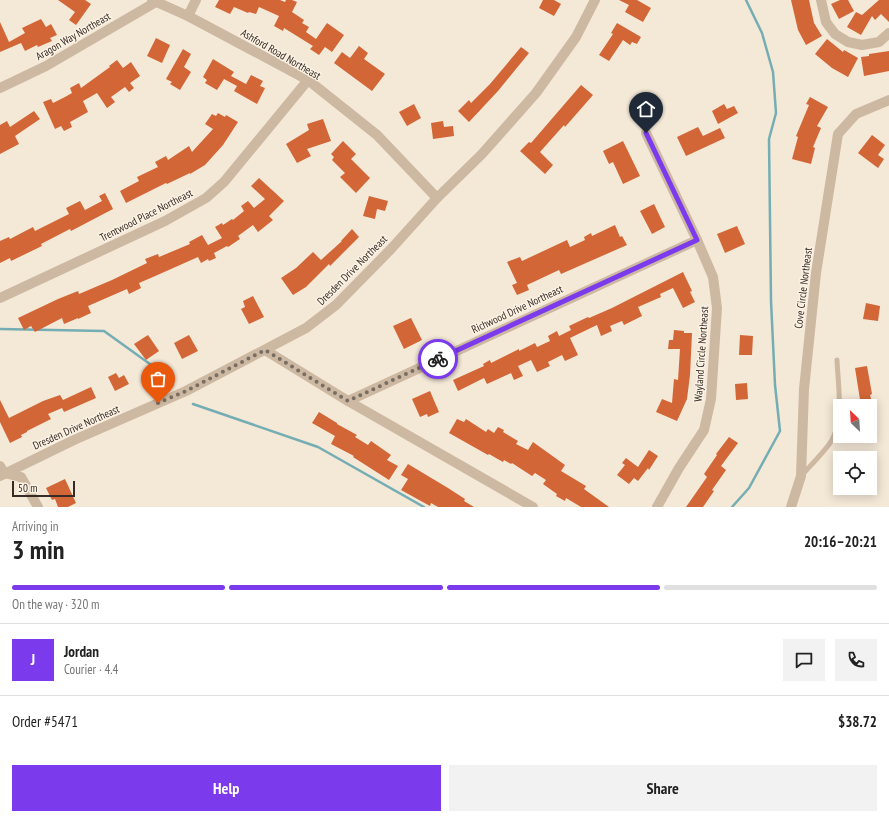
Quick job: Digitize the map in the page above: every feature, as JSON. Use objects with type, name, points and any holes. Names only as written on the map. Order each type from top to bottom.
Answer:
[{"type":"street","points":[[188,16],[196,0]]},
{"type":"street","name":"Dresden Drive Northeast","points":[[1,472],[186,391],[306,328],[336,305],[391,249],[437,198],[482,154],[536,93],[576,37],[595,0]]},
{"type":"street","points":[[821,0],[826,22],[835,34],[848,42],[862,45],[879,42],[889,33]]},
{"type":"street","name":"Ashford Road Northeast","points":[[154,1],[188,16],[308,80],[377,135],[437,198]]},
{"type":"street","name":"Aragon Way Northeast","points":[[0,88],[46,66],[154,1]]},
{"type":"street","name":"Trentwood Place Northeast","points":[[0,298],[164,221],[206,198],[224,182],[308,80]]},
{"type":"street","name":"Cove Circle Northeast","points":[[791,507],[801,476],[804,389],[816,273],[838,134],[856,114],[889,100]]},
{"type":"street","name":"Wayland Circle Northeast","points":[[646,133],[713,277],[718,308],[711,399],[704,430],[679,468],[658,507]]},
{"type":"street","name":"Richwood Drive Northeast","points":[[348,401],[697,240]]},
{"type":"street","points":[[265,350],[348,401],[533,507]]},
{"type":"street","points":[[1,472],[21,477],[38,507]]},
{"type":"lane","points":[[801,476],[832,441],[836,430],[839,406],[837,360]]},
{"type":"building","points":[[58,0],[85,0],[91,4],[76,25],[69,20],[75,12]]},
{"type":"building","points":[[219,0],[280,0],[285,2],[286,0],[292,0],[297,2],[292,12],[304,20],[302,23],[309,27],[306,32],[316,39],[327,23],[344,35],[332,52],[325,47],[319,55],[310,49],[313,46],[284,28],[283,31],[274,26],[279,16],[259,7],[256,14],[248,13],[234,7],[230,14],[215,7]]},
{"type":"building","points":[[543,0],[554,0],[561,4],[554,16],[539,8]]},
{"type":"building","points":[[619,0],[637,0],[651,8],[643,22],[625,12],[629,5]]},
{"type":"building","points":[[791,0],[809,0],[814,23],[822,36],[806,45],[798,30]]},
{"type":"building","points":[[840,0],[848,0],[854,11],[839,19],[831,4]]},
{"type":"building","points":[[879,0],[889,0],[889,22],[881,14],[875,20],[872,16],[861,35],[847,27],[856,12],[862,15]]},
{"type":"building","points":[[41,19],[46,27],[51,24],[57,35],[50,38],[52,41],[38,47],[37,45],[25,51],[21,43],[0,52],[0,22],[9,42],[25,33],[22,28]]},
{"type":"building","points":[[617,23],[641,37],[637,44],[632,42],[630,45],[623,40],[609,61],[599,55],[613,34],[611,33]]},
{"type":"building","points":[[156,38],[170,45],[162,63],[147,56]]},
{"type":"building","points":[[827,39],[843,52],[844,50],[858,58],[848,77],[832,68],[815,54]]},
{"type":"building","points":[[359,46],[368,53],[364,59],[385,74],[372,91],[334,63],[342,52],[350,58]]},
{"type":"building","points":[[521,47],[529,53],[498,91],[469,122],[458,111],[469,100],[471,103],[490,84]]},
{"type":"building","points":[[183,49],[191,54],[184,67],[191,72],[180,90],[170,84],[172,82],[166,79]]},
{"type":"building","points":[[889,51],[889,71],[864,76],[861,57],[869,56],[869,54]]},
{"type":"building","points":[[213,59],[234,72],[231,76],[246,84],[251,75],[263,81],[260,86],[265,88],[257,104],[234,91],[237,86],[224,79],[217,90],[205,83],[207,80],[203,77]]},
{"type":"building","points":[[117,60],[123,68],[131,62],[140,76],[130,83],[134,88],[129,92],[125,87],[111,97],[115,102],[107,108],[97,93],[83,101],[88,112],[70,122],[72,127],[64,131],[61,126],[55,129],[43,102],[51,99],[53,103],[65,97],[72,93],[70,88],[79,83],[81,88],[110,67],[109,66]]},
{"type":"building","points":[[581,85],[593,95],[565,127],[564,125],[540,152],[553,165],[545,174],[520,151],[529,142],[531,143]]},
{"type":"building","points":[[810,97],[828,107],[817,126],[821,128],[813,147],[815,148],[811,164],[792,159],[798,137],[796,136],[809,105],[806,104]]},
{"type":"building","points":[[414,104],[421,118],[407,126],[399,112]]},
{"type":"building","points":[[724,104],[727,109],[734,106],[738,113],[718,124],[712,111]]},
{"type":"building","points":[[34,111],[40,119],[15,136],[19,144],[0,154],[0,125],[7,121],[10,127]]},
{"type":"building","points":[[218,113],[225,117],[226,115],[238,122],[223,145],[205,165],[190,174],[167,184],[166,183],[126,203],[120,191],[139,181],[137,177],[158,167],[155,162],[166,156],[168,160],[189,146],[192,152],[213,129],[205,124],[212,114],[216,116]]},
{"type":"building","points":[[323,119],[331,141],[307,149],[311,156],[297,163],[286,144],[309,130],[307,124]]},
{"type":"building","points":[[443,121],[444,127],[453,126],[454,136],[433,139],[431,123]]},
{"type":"building","points":[[698,127],[703,136],[720,128],[725,138],[686,156],[677,137]]},
{"type":"building","points":[[872,135],[885,145],[878,155],[884,159],[878,168],[858,153]]},
{"type":"building","points":[[343,141],[356,154],[351,159],[370,178],[356,193],[340,177],[345,173],[332,160],[334,157],[331,154]]},
{"type":"building","points":[[623,141],[640,176],[623,184],[613,162],[609,164],[603,151]]},
{"type":"building","points":[[259,178],[284,201],[269,216],[273,220],[258,232],[253,225],[238,236],[240,239],[228,247],[227,246],[214,253],[216,258],[209,261],[208,259],[201,263],[198,257],[139,283],[141,288],[129,294],[127,289],[88,306],[91,313],[78,319],[64,324],[62,318],[35,332],[31,326],[24,330],[18,318],[58,299],[78,291],[79,294],[112,280],[147,263],[145,259],[158,254],[159,257],[190,244],[189,242],[202,235],[208,245],[222,238],[215,227],[222,223],[223,225],[232,219],[233,220],[244,211],[241,206],[248,201],[254,208],[265,199],[251,186]]},
{"type":"building","points":[[105,193],[113,209],[71,231],[70,229],[41,244],[42,246],[11,261],[10,258],[0,263],[0,241],[9,237],[10,239],[33,227],[35,231],[69,214],[66,208],[80,201],[85,210],[102,201],[99,196]]},
{"type":"building","points":[[369,196],[388,201],[385,211],[377,209],[375,219],[363,216]]},
{"type":"building","points":[[654,204],[665,227],[652,234],[640,211]]},
{"type":"building","points":[[615,225],[620,237],[622,236],[627,245],[561,274],[559,270],[527,285],[529,290],[517,295],[512,285],[517,283],[507,262],[520,257],[522,261],[567,240],[570,247],[585,240],[584,237],[591,233],[592,236]]},
{"type":"building","points":[[737,226],[745,244],[725,253],[717,234]]},
{"type":"building","points":[[352,229],[359,237],[330,266],[329,264],[306,287],[293,295],[281,278],[296,268],[313,252],[321,260],[342,241]]},
{"type":"building","points":[[683,272],[692,291],[690,292],[695,302],[683,308],[673,288],[660,294],[661,297],[638,307],[642,316],[624,325],[622,321],[610,326],[612,331],[601,336],[597,325],[570,338],[578,355],[565,361],[562,355],[548,362],[550,366],[537,372],[531,360],[518,366],[523,376],[514,380],[511,373],[487,384],[484,378],[458,391],[453,380],[484,366],[483,364],[490,360],[491,363],[535,343],[537,347],[550,341],[548,336],[557,331],[559,336],[571,330],[569,326],[612,308]]},
{"type":"building","points":[[253,296],[264,317],[249,324],[241,309],[245,307],[243,301]]},
{"type":"building","points":[[866,303],[880,306],[878,321],[863,319]]},
{"type":"building","points":[[411,318],[422,340],[404,349],[393,326]]},
{"type":"building","points":[[674,330],[684,331],[684,333],[692,333],[687,399],[677,421],[656,412],[662,399],[672,403],[674,379],[678,380],[680,349],[668,349],[669,340],[673,340]]},
{"type":"building","points":[[148,335],[159,351],[146,360],[134,344]]},
{"type":"building","points":[[189,335],[198,351],[182,359],[174,343]]},
{"type":"building","points":[[740,335],[753,336],[752,355],[739,355]]},
{"type":"building","points":[[867,366],[872,394],[870,395],[871,399],[860,399],[855,368]]},
{"type":"building","points":[[116,373],[119,378],[124,375],[129,384],[115,391],[108,377]]},
{"type":"building","points":[[747,383],[748,399],[736,400],[735,384]]},
{"type":"building","points":[[91,387],[96,398],[64,412],[62,408],[48,414],[51,419],[27,431],[21,435],[22,437],[10,443],[0,422],[0,400],[9,418],[43,401],[60,395],[63,400]]},
{"type":"building","points":[[430,391],[439,412],[428,417],[427,414],[420,417],[412,399]]},
{"type":"building","points":[[319,412],[357,435],[355,437],[368,445],[371,441],[391,455],[387,460],[398,466],[389,480],[353,457],[354,456],[331,444],[335,436],[312,423]]},
{"type":"building","points":[[457,419],[464,422],[466,419],[486,432],[488,429],[494,433],[498,427],[504,430],[503,432],[518,441],[516,444],[528,450],[533,442],[565,465],[561,471],[586,486],[584,489],[609,507],[581,507],[566,498],[565,501],[556,496],[557,494],[543,484],[546,480],[535,473],[532,476],[512,463],[511,464],[504,460],[503,462],[489,454],[488,455],[449,433]]},
{"type":"building","points":[[729,437],[738,443],[721,466],[726,470],[712,490],[714,491],[703,507],[686,507],[707,477],[704,474],[717,455],[716,454]]},
{"type":"building","points":[[649,450],[658,456],[649,470],[648,468],[638,481],[634,478],[629,484],[617,475],[625,465],[622,463],[626,458],[638,467]]},
{"type":"building","points":[[408,464],[465,499],[464,501],[474,507],[438,507],[431,503],[430,506],[401,490],[408,479],[401,475]]},
{"type":"building","points":[[65,479],[76,503],[68,507],[58,507],[55,499],[52,500],[46,488]]},
{"type":"waterway","points":[[732,507],[749,488],[780,431],[775,385],[771,301],[769,139],[776,113],[773,72],[762,33],[746,0]]},
{"type":"waterway","points":[[0,329],[104,331],[168,377]]},
{"type":"waterway","points":[[193,404],[318,447],[424,507]]},
{"type":"way so far","points":[[158,403],[186,391],[265,350],[348,401],[438,359]]},
{"type":"route","points":[[438,359],[697,240],[646,133]]}]
